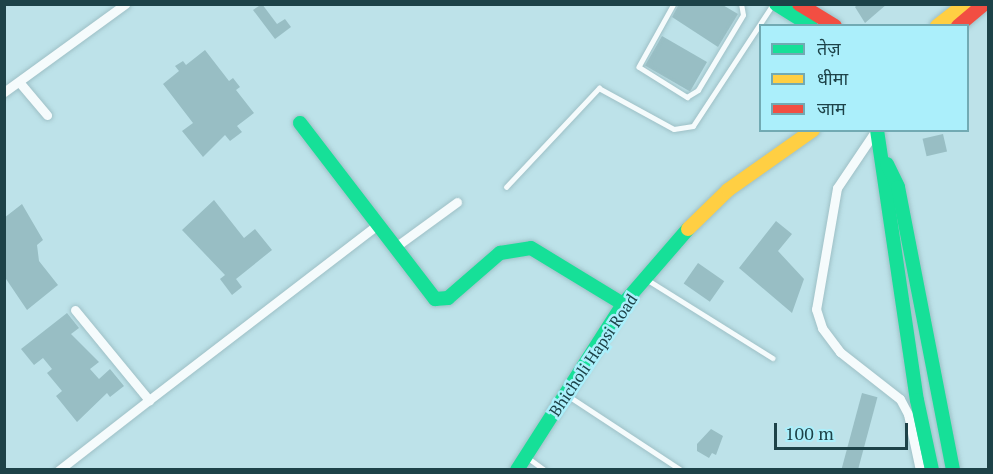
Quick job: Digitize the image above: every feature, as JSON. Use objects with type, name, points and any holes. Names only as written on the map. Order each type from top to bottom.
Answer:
[{"type":"street","points":[[4,92],[20,83],[124,4]]},
{"type":"street","points":[[774,4],[808,24]]},
{"type":"street","points":[[799,4],[832,24]]},
{"type":"street","points":[[940,24],[965,4]]},
{"type":"street","points":[[960,24],[984,4]]},
{"type":"street","points":[[20,83],[47,115]]},
{"type":"street","points":[[300,123],[435,299],[448,298],[500,253],[531,248],[623,304]]},
{"type":"street","name":"Bhicholi Hapsi Road","points":[[517,470],[623,304],[647,279],[684,232],[728,190],[810,132]]},
{"type":"street","points":[[875,132],[837,188],[816,309],[822,328],[840,352],[900,399],[908,414],[920,470]]},
{"type":"street","points":[[876,132],[932,470]]},
{"type":"street","points":[[879,148],[898,188],[953,470]]},
{"type":"street","points":[[394,248],[457,202]]},
{"type":"street","points":[[59,470],[378,225]]},
{"type":"street","points":[[75,310],[149,400]]},
{"type":"lane","points":[[674,4],[639,67],[690,97],[743,15],[741,4]]},
{"type":"lane","points":[[761,24],[774,4]]},
{"type":"lane","points":[[506,186],[599,88],[674,129],[693,126],[759,27]]},
{"type":"lane","points":[[647,279],[772,358]]},
{"type":"lane","points":[[565,394],[681,470]]},
{"type":"lane","points":[[525,456],[545,470]]},
{"type":"building","points":[[262,4],[277,24],[285,19],[291,27],[275,39],[253,10]]},
{"type":"building","points":[[679,4],[721,4],[738,14],[718,47],[672,17]]},
{"type":"building","points":[[858,4],[887,4],[865,23],[855,7]]},
{"type":"building","points":[[662,36],[707,62],[690,91],[645,65]]},
{"type":"building","points":[[205,50],[229,81],[233,78],[240,87],[236,90],[254,113],[237,126],[242,132],[230,141],[225,135],[203,157],[182,131],[193,123],[163,84],[179,71],[175,66],[183,61],[186,65]]},
{"type":"building","points":[[943,134],[947,152],[927,156],[923,139]]},
{"type":"building","points":[[214,200],[244,238],[255,229],[272,250],[236,279],[242,287],[232,295],[220,279],[225,275],[182,230]]},
{"type":"building","points":[[22,204],[43,240],[37,245],[39,261],[58,285],[27,310],[4,276],[4,218]]},
{"type":"building","points":[[776,221],[792,234],[778,251],[804,279],[792,313],[739,268]]},
{"type":"building","points":[[698,263],[724,281],[710,302],[684,283]]},
{"type":"building","points":[[67,313],[79,328],[71,334],[99,362],[90,369],[99,379],[110,369],[124,386],[110,397],[107,393],[77,422],[56,396],[62,391],[47,373],[52,369],[43,358],[34,365],[21,349]]},
{"type":"building","points":[[862,393],[877,397],[858,470],[842,468]]},
{"type":"building","points":[[711,429],[723,436],[716,455],[712,453],[709,458],[697,451],[697,444]]},
{"type":"traffic: fast","points":[[776,4],[808,24]]},
{"type":"traffic: fast","points":[[300,123],[435,299],[448,298],[500,253],[531,248],[623,304]]},
{"type":"traffic: fast","points":[[877,132],[917,400],[932,470]]},
{"type":"traffic: fast","points":[[887,164],[898,187],[953,470]]},
{"type":"traffic: fast","points":[[517,470],[623,304],[688,229]]},
{"type":"traffic: slow","points":[[940,24],[965,4]]},
{"type":"traffic: slow","points":[[688,229],[728,190],[810,132]]},
{"type":"traffic: jam","points":[[799,4],[832,24]]},
{"type":"traffic: jam","points":[[960,24],[984,4]]}]
